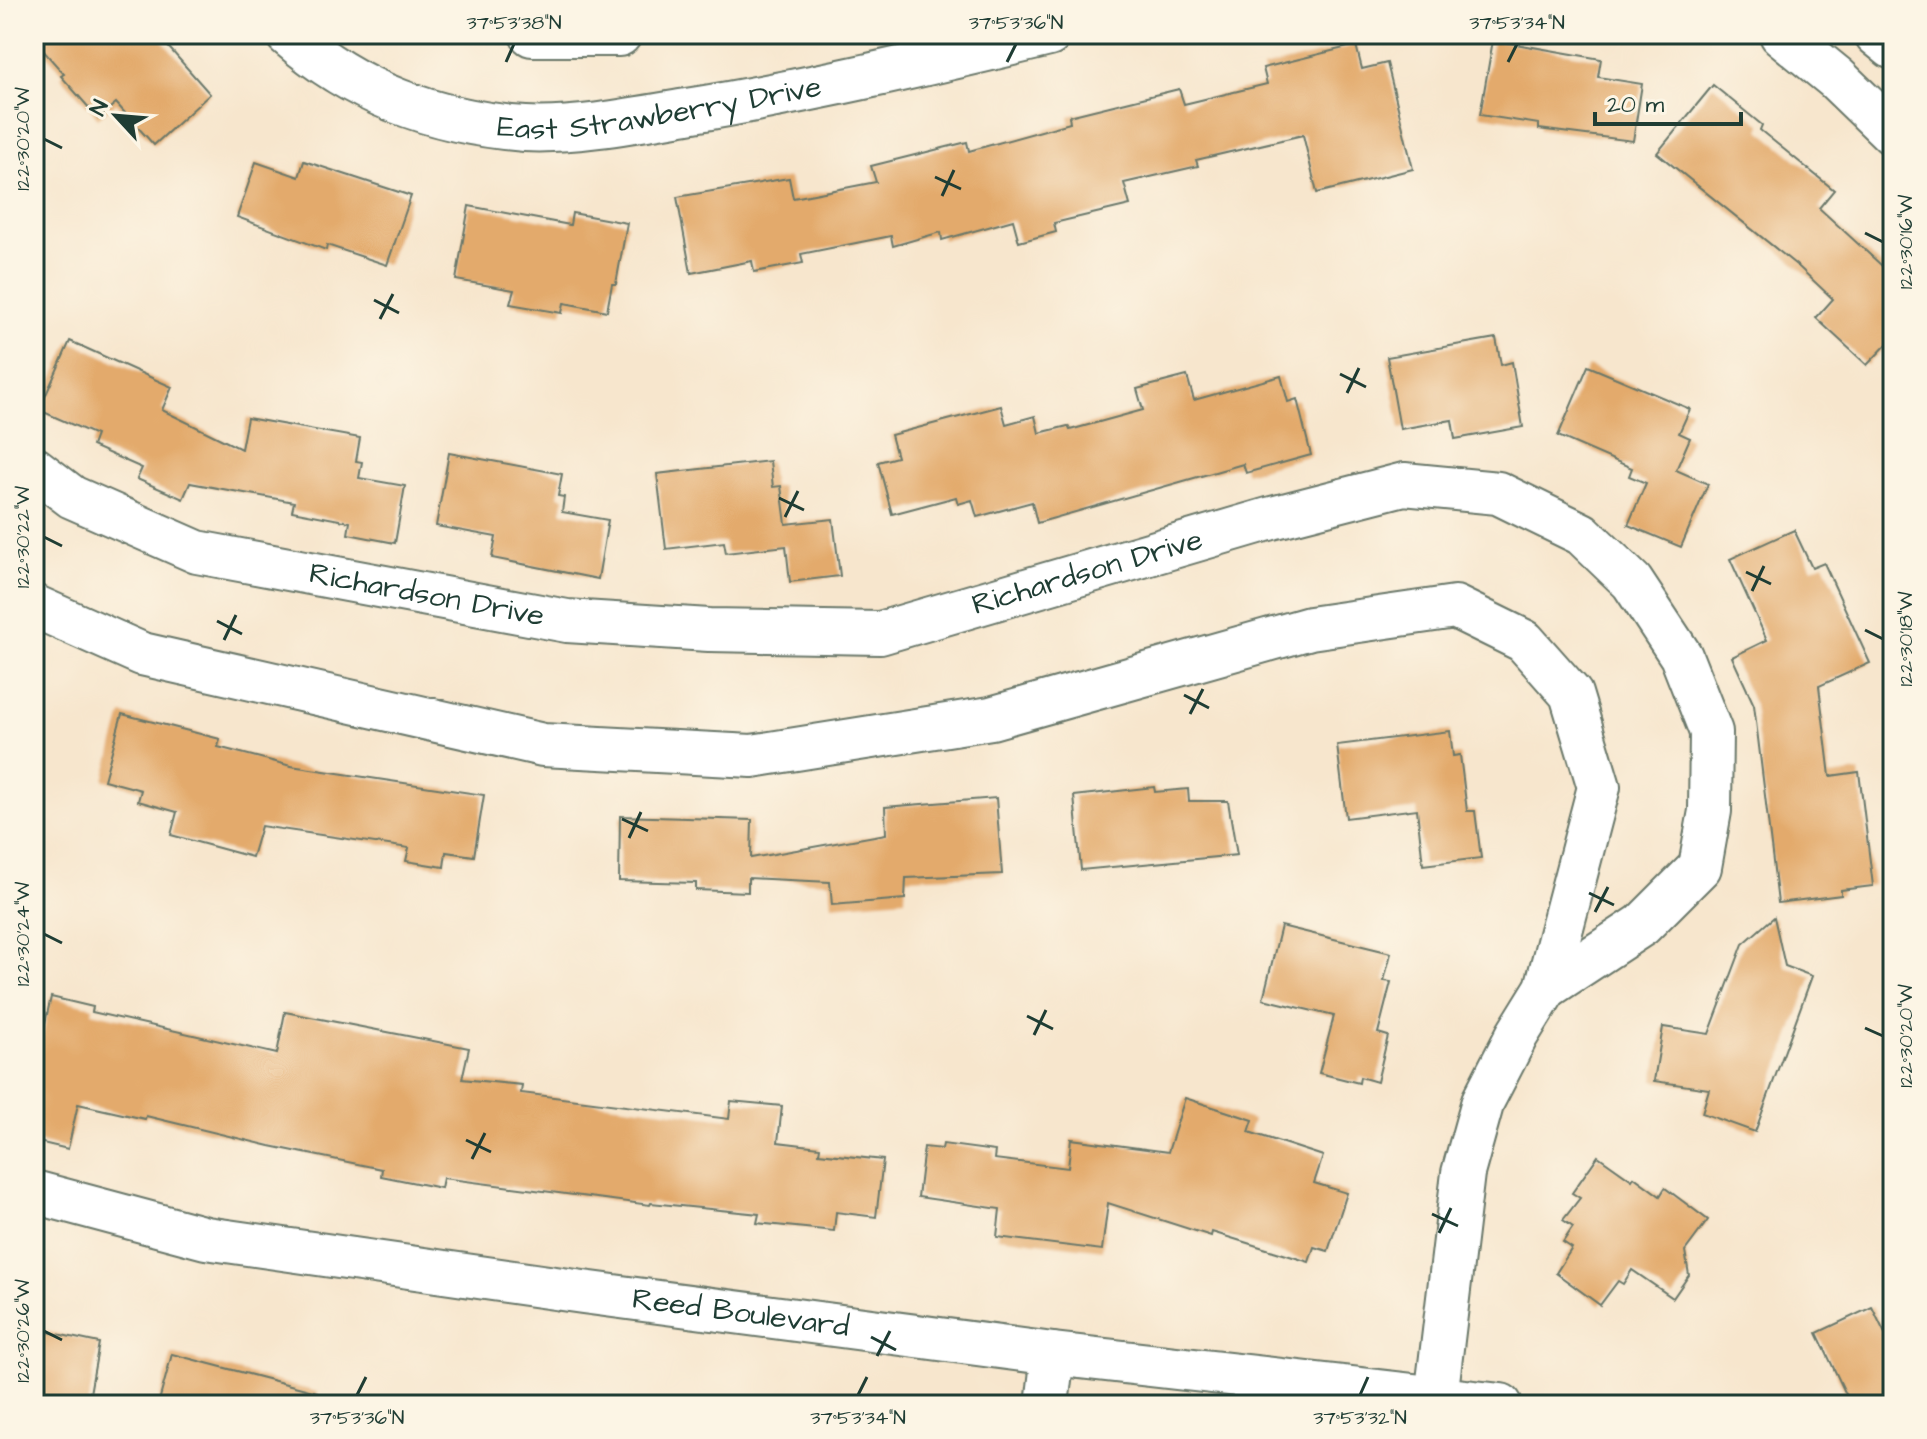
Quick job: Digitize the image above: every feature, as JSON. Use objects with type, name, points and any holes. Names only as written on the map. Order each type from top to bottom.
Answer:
[{"type":"street","name":"East Strawberry Drive","points":[[288,34],[360,87],[414,109],[468,122],[528,129],[593,125],[746,101],[1049,34]]},
{"type":"street","points":[[532,34],[619,34]]},
{"type":"street","points":[[1782,34],[1836,78],[1893,133]]},
{"type":"street","points":[[1877,34],[1893,47]]},
{"type":"street","name":"Richardson Drive","points":[[34,468],[72,497],[197,552],[567,621],[709,630],[880,633],[1272,518],[1404,484],[1498,493],[1582,534],[1632,582],[1681,656],[1711,732],[1710,811],[1700,867],[1642,925],[1546,988]]},
{"type":"street","name":"Richardson Drive","points":[[34,606],[142,654],[543,745],[752,756],[991,718],[1310,628],[1455,607],[1524,641],[1571,694],[1599,787],[1546,988],[1517,1035],[1483,1101],[1463,1173],[1436,1398]]},
{"type":"street","name":"Reed Boulevard","points":[[34,1192],[206,1238],[1053,1354],[1501,1405]]},
{"type":"street","points":[[1047,1405],[1053,1354]]},
{"type":"building","points":[[34,34],[157,34],[210,94],[154,145],[116,103],[98,118],[61,76],[64,74],[34,40]]},
{"type":"building","points":[[1493,40],[1601,59],[1598,77],[1642,84],[1633,141],[1539,129],[1539,124],[1480,115]]},
{"type":"building","points":[[1356,45],[1362,69],[1387,63],[1413,169],[1317,193],[1303,135],[1196,160],[1198,166],[1124,183],[1130,205],[1054,223],[1056,232],[1019,242],[1013,220],[942,240],[941,232],[893,246],[891,236],[801,254],[803,263],[754,272],[752,261],[691,273],[677,197],[789,178],[793,198],[876,182],[871,166],[967,142],[969,151],[1070,123],[1069,116],[1179,89],[1184,104],[1267,84],[1263,68]]},
{"type":"building","points":[[1713,85],[1762,125],[1760,130],[1834,190],[1819,208],[1893,276],[1893,338],[1867,365],[1816,318],[1833,299],[1800,268],[1657,153]]},
{"type":"building","points":[[304,161],[411,196],[387,265],[327,245],[326,250],[237,217],[256,162],[299,177]]},
{"type":"building","points":[[469,206],[570,225],[572,213],[627,223],[616,284],[612,284],[607,311],[564,303],[562,313],[510,304],[514,290],[456,280]]},
{"type":"building","points":[[1496,338],[1501,365],[1512,362],[1523,427],[1455,439],[1452,420],[1400,429],[1387,357]]},
{"type":"building","points":[[70,341],[172,387],[162,410],[241,449],[247,418],[360,438],[356,461],[362,462],[359,478],[405,486],[395,543],[348,534],[350,522],[292,511],[294,502],[190,483],[183,499],[137,479],[142,468],[92,446],[96,435],[39,410]]},
{"type":"building","points":[[1588,366],[1690,409],[1679,433],[1690,438],[1676,470],[1708,484],[1681,547],[1628,525],[1646,483],[1629,476],[1632,468],[1558,436]]},
{"type":"building","points":[[1187,376],[1194,400],[1281,376],[1288,402],[1297,399],[1311,455],[1246,473],[1243,464],[1037,523],[1032,502],[977,517],[972,500],[958,504],[956,497],[892,514],[878,462],[897,457],[891,435],[1001,406],[1006,424],[1035,416],[1039,433],[1068,426],[1070,430],[1143,410],[1137,389]]},
{"type":"building","points":[[449,453],[562,474],[558,496],[564,497],[562,512],[608,520],[598,579],[492,558],[496,537],[436,526]]},
{"type":"building","points":[[770,461],[773,487],[781,486],[786,524],[833,519],[840,576],[790,582],[786,546],[726,553],[724,542],[666,549],[657,474]]},
{"type":"building","points":[[1794,530],[1812,568],[1824,563],[1870,663],[1819,686],[1830,776],[1859,772],[1873,886],[1841,890],[1841,895],[1778,903],[1754,705],[1732,657],[1767,640],[1730,559]]},
{"type":"building","points":[[122,714],[220,739],[218,747],[291,766],[484,795],[474,856],[446,852],[444,867],[406,861],[409,848],[261,826],[252,857],[171,835],[177,812],[138,801],[141,790],[104,780]]},
{"type":"building","points":[[1450,731],[1453,756],[1460,755],[1467,811],[1475,811],[1481,858],[1423,865],[1417,809],[1346,818],[1337,745]]},
{"type":"building","points":[[1154,787],[1155,792],[1188,789],[1189,801],[1228,801],[1237,855],[1081,870],[1074,796]]},
{"type":"building","points":[[996,798],[1002,874],[906,878],[905,899],[832,905],[830,882],[748,878],[748,892],[696,890],[696,883],[619,881],[620,816],[752,820],[751,858],[886,834],[885,807]]},
{"type":"building","points":[[1774,917],[1785,966],[1812,976],[1755,1132],[1702,1113],[1709,1089],[1654,1081],[1663,1027],[1709,1034],[1743,944]]},
{"type":"building","points":[[1281,926],[1391,953],[1384,981],[1391,982],[1378,1033],[1388,1036],[1377,1082],[1360,1077],[1359,1083],[1319,1073],[1334,1016],[1263,999]]},
{"type":"building","points":[[51,997],[93,1007],[92,1012],[277,1054],[285,1012],[469,1048],[462,1079],[522,1085],[521,1093],[729,1119],[731,1101],[782,1106],[778,1142],[820,1147],[819,1153],[883,1160],[876,1217],[836,1212],[834,1231],[757,1223],[759,1214],[650,1205],[443,1178],[441,1188],[381,1176],[382,1169],[146,1116],[145,1119],[78,1104],[68,1149],[34,1141],[34,1072]]},
{"type":"building","points":[[1185,1098],[1253,1120],[1249,1132],[1323,1156],[1314,1183],[1347,1193],[1328,1251],[1314,1247],[1309,1262],[1212,1232],[1211,1236],[1108,1203],[1102,1250],[997,1237],[1000,1209],[918,1197],[924,1147],[942,1149],[943,1144],[995,1151],[994,1159],[1068,1168],[1071,1139],[1168,1152]]},
{"type":"building","points":[[1598,1156],[1660,1196],[1665,1188],[1708,1220],[1685,1251],[1689,1275],[1673,1298],[1632,1270],[1623,1284],[1618,1281],[1600,1305],[1556,1273],[1572,1248],[1563,1242],[1573,1227],[1563,1220],[1580,1198],[1572,1193]]},
{"type":"building","points":[[1872,1307],[1893,1350],[1893,1405],[1851,1405],[1817,1333]]},
{"type":"building","points":[[34,1329],[99,1343],[88,1405],[34,1405]]},
{"type":"building","points":[[172,1354],[317,1392],[315,1405],[158,1405]]}]
